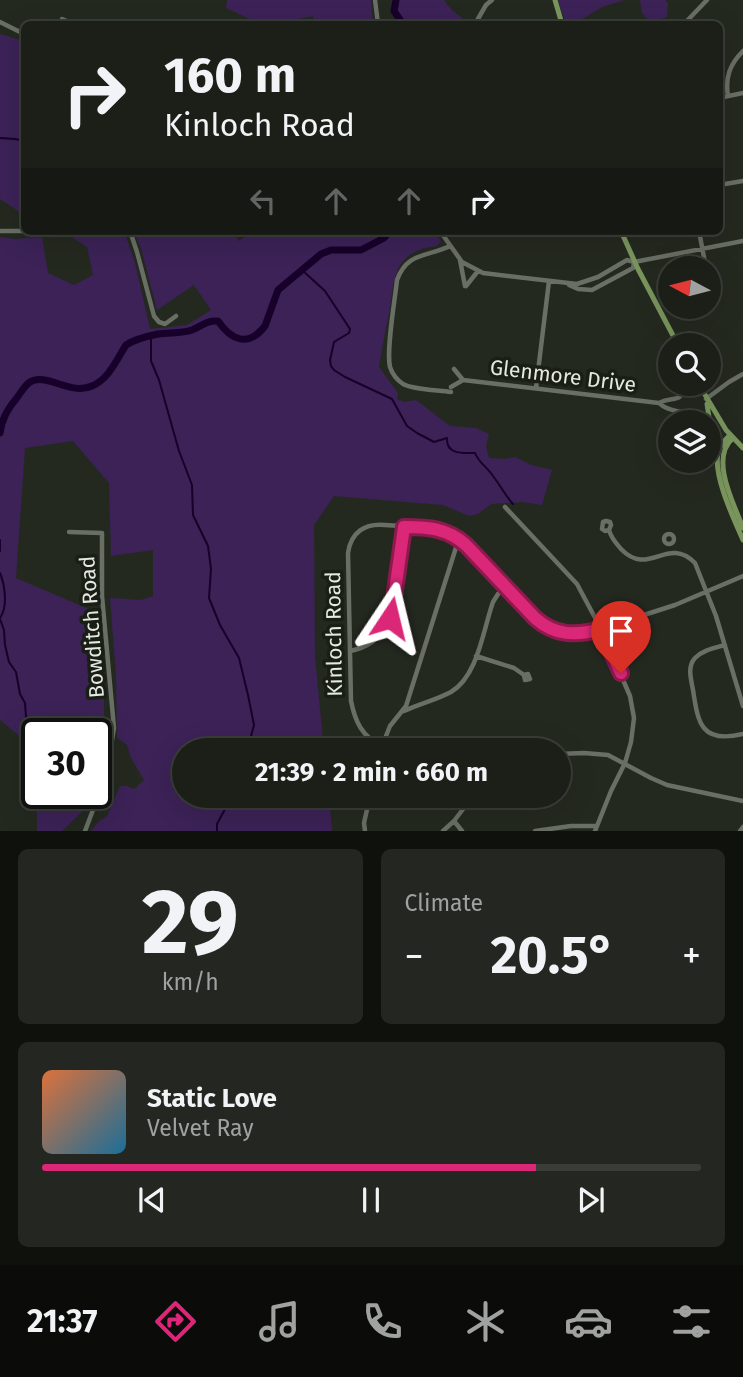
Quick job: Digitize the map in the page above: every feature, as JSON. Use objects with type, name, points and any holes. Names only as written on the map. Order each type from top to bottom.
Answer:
[{"type":"main road","points":[[555,0],[561,21]]},
{"type":"main road","points":[[623,235],[672,333]]},
{"type":"main road","points":[[704,396],[732,437],[743,448]]},
{"type":"main road","points":[[706,400],[708,410]]},
{"type":"main road","points":[[720,477],[718,454],[724,440],[732,437]]},
{"type":"main road","points":[[732,437],[724,448],[722,464],[743,528]]},
{"type":"main road","points":[[719,473],[743,540]]},
{"type":"street","points":[[375,0],[377,21]]},
{"type":"street","points":[[477,21],[492,0]]},
{"type":"street","points":[[687,21],[704,1]]},
{"type":"street","points":[[62,19],[67,21]]},
{"type":"street","points":[[0,22],[21,32]]},
{"type":"street","points":[[728,96],[727,77],[732,63],[743,51]]},
{"type":"street","points":[[723,97],[743,93]]},
{"type":"street","points":[[723,184],[743,181]]},
{"type":"street","points":[[0,231],[21,231]]},
{"type":"street","points":[[131,235],[154,316],[165,324],[176,316]]},
{"type":"street","points":[[443,235],[459,258],[483,273],[568,283],[583,283],[627,260],[634,262],[743,240]]},
{"type":"street","points":[[700,235],[704,256]]},
{"type":"street","name":"Glenmore Drive","points":[[450,246],[407,262],[397,281],[389,355],[390,369],[403,384],[410,387],[451,389],[463,380],[659,403],[672,410]]},
{"type":"street","points":[[459,258],[465,286],[478,270]]},
{"type":"street","points":[[568,283],[578,289],[592,290],[633,268],[634,262]]},
{"type":"street","points":[[536,388],[549,281]]},
{"type":"street","name":"Glenmore Drive","points":[[454,369],[463,380]]},
{"type":"street","points":[[706,400],[743,374]]},
{"type":"street","points":[[659,403],[682,396]]},
{"type":"street","points":[[505,507],[577,584],[627,687],[634,725],[625,763],[595,828],[571,826],[535,831]]},
{"type":"street","name":"Kinloch Road","points":[[368,738],[355,719],[351,701],[348,553],[351,539],[359,530],[370,525],[439,529],[459,538],[540,623],[553,631],[574,634],[601,629],[675,605],[743,576]]},
{"type":"street","points":[[350,651],[374,641],[383,632],[390,618],[404,527]]},
{"type":"street","points":[[609,530],[613,541],[636,559],[646,560],[676,552],[691,560],[707,592],[743,706]]},
{"type":"street","name":"Bowditch Road","points":[[69,532],[102,534],[102,596],[114,728],[108,764],[85,831]]},
{"type":"street","points":[[385,738],[390,726],[403,711],[459,538]]},
{"type":"street","points":[[670,544],[670,553]]},
{"type":"street","points":[[403,711],[457,688],[471,670],[493,602],[506,587]]},
{"type":"street","points":[[725,645],[705,650],[692,662],[690,675],[697,716],[702,727],[715,735],[733,737],[743,734]]},
{"type":"street","points":[[476,656],[514,668],[524,675]]},
{"type":"street","points":[[571,754],[601,753],[615,757],[667,785],[743,802]]},
{"type":"street","points":[[365,831],[367,808]]},
{"type":"street","points":[[443,831],[464,808]]},
{"type":"street","points":[[454,821],[462,831]]},
{"type":"street","points":[[740,831],[743,827]]},
{"type":"shaded area","points":[[227,0],[371,0],[373,21],[314,21],[313,16],[289,21],[254,21],[226,8]]},
{"type":"shaded area","points":[[397,0],[444,0],[465,21],[399,21]]},
{"type":"shaded area","points":[[558,0],[624,0],[602,7],[579,21],[565,21]]},
{"type":"shaded area","points":[[640,0],[665,0],[668,3],[667,17],[649,21],[642,13]]},
{"type":"shaded area","points":[[0,34],[21,40],[21,213],[0,199]]},
{"type":"shaded area","points":[[70,235],[125,235],[135,263],[150,329],[187,325],[211,310],[194,285],[157,310],[141,248],[135,235],[234,235],[239,241],[248,235],[436,235],[441,241],[437,246],[412,254],[404,260],[395,277],[379,367],[398,393],[397,399],[404,402],[416,400],[450,426],[476,428],[489,434],[486,446],[489,458],[515,457],[531,465],[552,470],[542,505],[522,502],[491,504],[478,514],[469,516],[443,505],[334,496],[314,525],[315,656],[323,738],[172,738],[172,808],[330,808],[332,831],[91,831],[112,809],[120,786],[134,789],[144,780],[127,745],[117,738],[116,675],[110,598],[141,600],[153,596],[153,550],[111,556],[109,483],[73,441],[25,448],[16,578],[91,610],[104,697],[104,718],[21,718],[21,739],[0,720],[0,237],[42,237],[48,273],[74,285],[93,275],[87,247]]},
{"type":"shaded area","points":[[36,809],[85,809],[62,831],[37,831]]},
{"type":"waterway","points":[[396,0],[394,11],[401,21]]},
{"type":"waterway","points":[[0,138],[21,140]]},
{"type":"waterway","points":[[0,433],[8,411],[30,382],[43,380],[76,388],[92,386],[108,374],[126,345],[158,334],[188,331],[211,321],[218,321],[234,337],[252,337],[265,326],[278,290],[321,254],[331,250],[361,250],[387,235]]},
{"type":"waterway","points":[[302,270],[325,291],[350,329],[349,333],[334,342],[330,360],[334,370],[392,399],[407,426],[417,433],[434,442],[447,438],[449,448],[456,452],[475,453],[513,504]]},
{"type":"waterway","points":[[151,336],[151,361],[192,485],[193,515],[208,546],[211,569],[209,598],[220,625],[239,658],[254,725],[250,738]]},
{"type":"waterway","points":[[0,540],[0,551]]},
{"type":"waterway","points":[[0,573],[5,596],[0,618]]},
{"type":"waterway","points":[[0,619],[9,662],[16,672],[20,694],[25,703],[26,718]]},
{"type":"waterway","points":[[217,831],[217,824],[226,808]]},
{"type":"route","points":[[390,618],[404,527],[439,529],[459,538],[540,623],[553,631],[567,634],[601,629],[621,673]]}]
